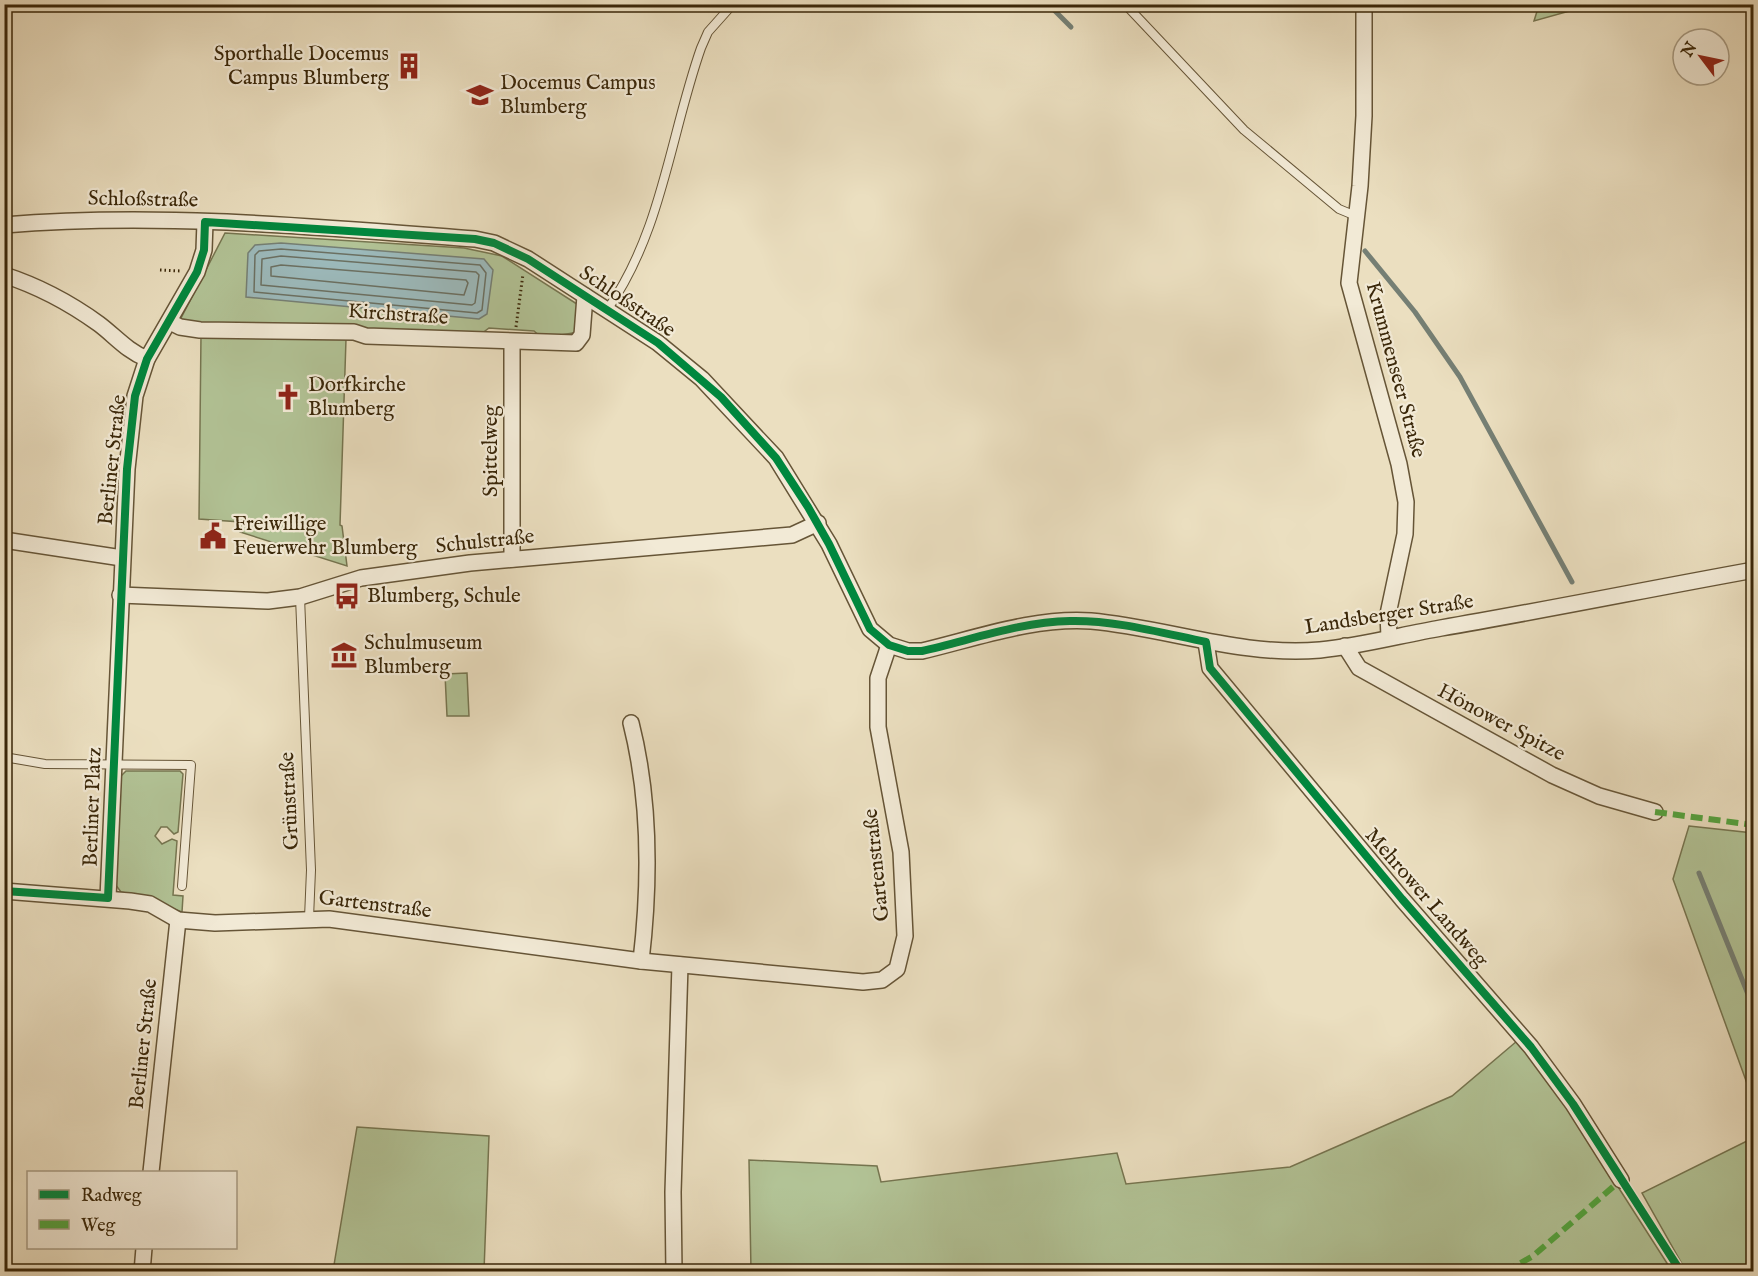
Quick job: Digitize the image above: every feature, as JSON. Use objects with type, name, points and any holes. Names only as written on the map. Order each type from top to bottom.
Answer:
[{"type":"street","name":"Krummenseer Straße","points":[[1364,4],[1364,116],[1349,283],[1399,464],[1406,502],[1405,534],[1388,614],[1389,637]]},
{"type":"street","name":"Schloßstraße","points":[[4,225],[66,220],[205,222],[475,239],[494,243],[528,259],[658,343],[721,397],[776,458],[818,523],[862,617],[879,638],[889,645]]},
{"type":"street","name":"Berliner Straße","points":[[115,717],[122,558],[135,396],[147,359],[198,272],[204,250],[205,222]]},
{"type":"street","points":[[4,275],[50,293],[77,309],[132,352],[147,359]]},
{"type":"street","name":"Kirchstraße","points":[[170,322],[180,327],[200,330],[354,332],[366,336],[512,343],[576,343],[582,335],[585,296]]},
{"type":"street","name":"Spittelweg","points":[[512,343],[512,559]]},
{"type":"street","name":"Schulstraße","points":[[120,595],[247,601],[300,597],[361,578],[512,559],[792,535],[818,523]]},
{"type":"street","points":[[4,540],[122,558]]},
{"type":"street","name":"Landsberger Straße","points":[[889,645],[908,651],[922,651],[1027,625],[1067,621],[1113,624],[1206,642],[1273,650],[1321,650],[1754,570]]},
{"type":"street","name":"Mehrower Landweg","points":[[1206,642],[1210,668],[1395,890],[1531,1047],[1573,1104],[1621,1180]]},
{"type":"street","name":"Gartenstraße","points":[[4,891],[108,898],[150,904],[178,920],[246,923],[309,918],[641,961],[863,982],[882,980],[897,969],[906,936],[904,881],[878,726],[878,678],[889,645]]},
{"type":"street","name":"Hönower Spitze","points":[[1345,646],[1359,668],[1505,751],[1599,796],[1655,813]]},
{"type":"street","name":"Berliner Platz","points":[[108,898],[115,717]]},
{"type":"street","points":[[631,723],[639,754],[645,829],[646,876],[641,961]]},
{"type":"street","name":"Berliner Straße","points":[[152,1171],[178,920]]},
{"type":"street","points":[[674,1272],[673,1192],[680,965]]},
{"type":"street","points":[[142,1272],[144,1249]]},
{"type":"lane","points":[[607,310],[622,288],[662,193],[701,48],[708,32],[733,4]]},
{"type":"lane","points":[[1125,4],[1244,130],[1338,209],[1356,216]]},
{"type":"lane","name":"Grünstraße","points":[[300,597],[311,870],[309,918]]},
{"type":"lane","points":[[4,757],[45,764],[114,763]]},
{"type":"lane","name":"Berliner Platz","points":[[114,763],[191,765],[182,886]]},
{"type":"path","points":[[512,343],[516,333],[524,266],[528,259]]},
{"type":"green space","points":[[1539,4],[1591,5],[1534,21]]},
{"type":"green space","points":[[225,233],[464,248],[502,256],[580,306],[579,332],[542,338],[534,331],[489,328],[481,334],[179,322]]},
{"type":"green space","points":[[201,335],[346,339],[340,525],[342,526],[347,566],[240,532],[241,522],[199,519]]},
{"type":"green space","points":[[467,673],[469,716],[447,716],[445,674]]},
{"type":"green space","points":[[126,771],[180,771],[183,774],[178,832],[174,834],[167,827],[161,827],[155,836],[162,844],[172,839],[177,841],[173,895],[183,896],[182,912],[140,896],[121,892],[115,884],[121,776]]},
{"type":"green space","points":[[1689,826],[1753,833],[1753,1100],[1673,879]]},
{"type":"green space","points":[[1517,1041],[1563,1101],[1672,1271],[751,1271],[749,1160],[877,1166],[881,1182],[1117,1153],[1126,1184],[1290,1167],[1452,1096]]},
{"type":"green space","points":[[357,1127],[489,1136],[484,1271],[333,1271]]},
{"type":"green space","points":[[1753,1138],[1753,1271],[1686,1271],[1642,1193]]},
{"type":"water","points":[[281,243],[484,259],[493,270],[487,314],[479,319],[246,297],[248,253],[255,245]]},
{"type":"waterway","points":[[1048,4],[1071,27]]},
{"type":"waterway","points":[[1365,251],[1415,312],[1460,377],[1572,582]]},
{"type":"waterway","points":[[1699,873],[1754,1009]]},
{"type":"marked path","points":[[1655,812],[1754,825]]},
{"type":"marked path","points":[[1505,1272],[1533,1256],[1621,1180],[1624,1184]]},
{"type":"cycle path","points":[[4,891],[108,898],[127,469],[135,396],[147,359],[197,272],[204,250],[205,222],[475,239],[494,243],[528,259],[658,343],[721,397],[776,458],[829,544],[870,629],[889,645],[908,651],[922,651],[1014,628],[1070,621],[1122,625],[1206,642],[1210,668],[1402,899],[1531,1047],[1573,1104],[1681,1272]]},
{"type":"place","name":"Sporthalle Docemus Campus Blumberg","points":[[409,66]]},
{"type":"place","name":"Docemus Campus Blumberg","points":[[480,95]]},
{"type":"place","name":"Dorfkirche Blumberg","points":[[288,397]]},
{"type":"place","name":"Freiwillige Feuerwehr Blumberg","points":[[213,536]]},
{"type":"place","name":"Blumberg, Schule","points":[[347,596]]},
{"type":"place","name":"Schulmuseum Blumberg","points":[[344,655]]}]
